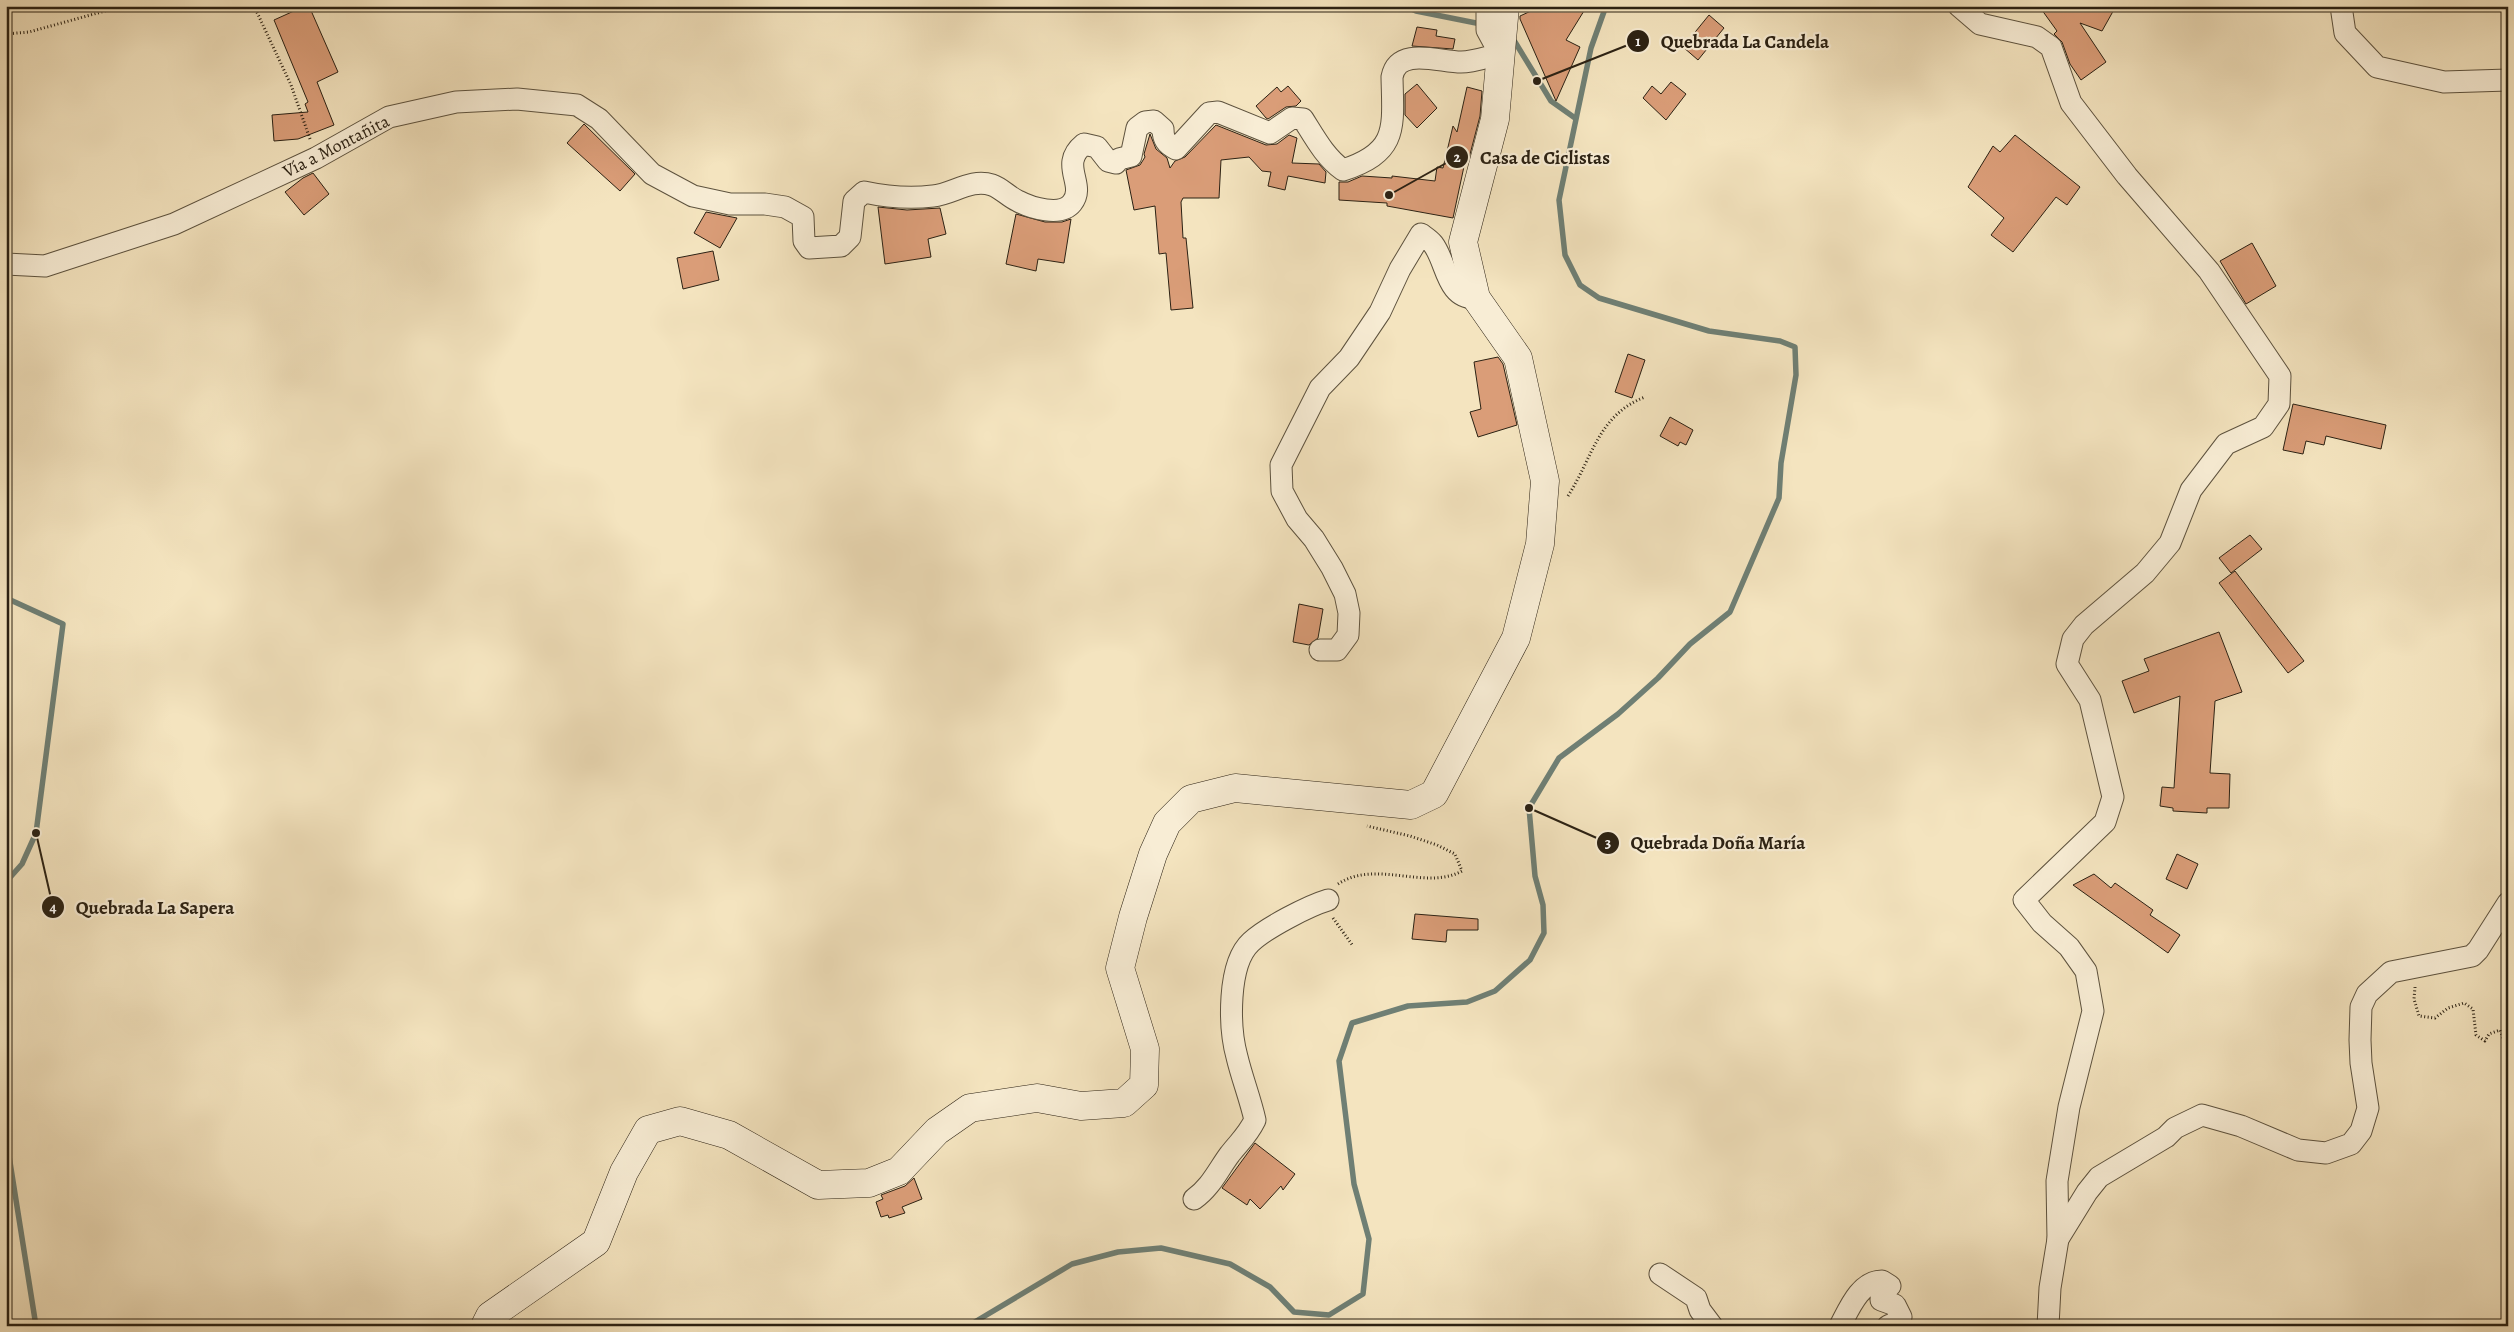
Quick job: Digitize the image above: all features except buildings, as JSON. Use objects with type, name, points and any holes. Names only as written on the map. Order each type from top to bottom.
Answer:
[{"type":"street","points":[[1487,6],[1487,30],[1500,54]]},
{"type":"street","points":[[485,1326],[490,1316],[596,1242],[624,1172],[648,1130],[680,1121],[729,1135],[818,1185],[869,1183],[899,1170],[937,1131],[970,1108],[1037,1098],[1081,1106],[1124,1103],[1144,1085],[1145,1049],[1120,968],[1133,916],[1153,854],[1167,823],[1191,799],[1235,788],[1411,805],[1434,794],[1516,638],[1540,544],[1545,481],[1518,358],[1476,298],[1463,242],[1495,118],[1505,6]]},
{"type":"street","points":[[1958,6],[1980,24],[2037,37],[2051,47],[2070,103],[2127,176],[2209,271],[2280,376],[2279,404],[2262,427],[2226,444],[2191,490],[2170,543],[2145,572],[2084,625],[2073,639],[2067,664],[2090,700],[2114,797],[2105,822],[2024,900],[2042,923],[2069,947],[2086,971],[2093,1011],[2069,1107],[2057,1181],[2058,1239],[2050,1288],[2048,1326]]},
{"type":"street","points":[[2341,6],[2345,33],[2377,67],[2444,82],[2508,80]]},
{"type":"street","name":"Vía a Montañita","points":[[6,264],[45,266],[174,224],[316,158],[389,117],[456,102],[517,99],[577,105],[599,119],[652,174],[693,196],[730,204],[765,204],[785,207],[803,217],[804,241],[809,248],[841,246],[850,236],[854,201],[864,192],[895,198],[935,196],[978,182],[993,185],[1019,202],[1052,211],[1061,210],[1072,204],[1077,192],[1071,168],[1077,150],[1084,144],[1097,146],[1108,161],[1116,163],[1119,159],[1131,156],[1137,128],[1145,122],[1154,121],[1163,129],[1163,138],[1169,146],[1176,149],[1209,113],[1218,112],[1270,133],[1292,118],[1303,119],[1321,149],[1333,163],[1343,170],[1361,164],[1381,150],[1393,128],[1392,77],[1394,68],[1399,63],[1413,58],[1462,62],[1500,54]]},
{"type":"street","points":[[1320,650],[1337,650],[1348,635],[1349,613],[1345,594],[1332,568],[1314,539],[1297,519],[1282,491],[1281,465],[1320,388],[1349,358],[1380,312],[1400,269],[1421,234],[1433,243],[1447,278],[1462,296],[1476,298]]},
{"type":"street","points":[[1194,1199],[1205,1191],[1231,1153],[1247,1137],[1255,1120],[1236,1055],[1232,1018],[1232,978],[1250,943],[1301,911],[1328,900]]},
{"type":"street","points":[[2058,1239],[2087,1192],[2099,1177],[2166,1137],[2175,1128],[2202,1115],[2240,1126],[2298,1150],[2326,1152],[2351,1144],[2361,1131],[2368,1108],[2361,1063],[2361,1008],[2366,994],[2391,972],[2408,967],[2420,967],[2472,956],[2478,950],[2508,903]]},
{"type":"street","points":[[1660,1274],[1696,1298],[1700,1310],[1712,1326]]},
{"type":"street","points":[[1840,1326],[1853,1300],[1869,1284],[1876,1281],[1888,1283],[1890,1286],[1882,1289],[1880,1294],[1881,1300],[1889,1302],[1900,1312],[1899,1321],[1888,1326]]},
{"type":"path","points":[[6,34],[29,32],[123,6]]},
{"type":"path","points":[[254,6],[291,85],[316,158]]},
{"type":"path","points":[[1542,520],[1562,506],[1605,425],[1621,409],[1645,397]]},
{"type":"path","points":[[1353,946],[1336,926],[1330,913],[1328,900],[1333,887],[1344,880],[1362,875],[1380,873],[1440,877],[1453,876],[1462,871],[1455,854],[1437,845],[1360,824]]},
{"type":"path","points":[[2408,967],[2416,978],[2414,999],[2419,1016],[2435,1018],[2448,1008],[2464,1003],[2473,1009],[2476,1035],[2485,1041],[2490,1034],[2500,1030],[2505,1044],[2508,1063]]},
{"type":"waterway","points":[[1405,6],[1416,11],[1476,23]]},
{"type":"waterway","points":[[968,1326],[1072,1264],[1118,1252],[1161,1248],[1230,1264],[1270,1287],[1294,1312],[1329,1315],[1363,1294],[1369,1239],[1354,1184],[1339,1061],[1352,1023],[1408,1006],[1467,1002],[1495,991],[1530,960],[1544,933],[1543,905],[1535,876],[1529,808],[1559,758],[1618,714],[1658,678],[1690,644],[1730,612],[1779,498],[1781,463],[1796,375],[1795,347],[1780,341],[1709,331],[1599,298],[1580,285],[1565,255],[1559,200],[1591,48],[1606,6]]},
{"type":"waterway","points":[[1515,42],[1551,101],[1575,118]]},
{"type":"waterway","points":[[6,598],[63,624],[36,833],[22,864],[6,882]]},
{"type":"waterway","points":[[6,1137],[36,1326]]},
{"type":"place","name":"Quebrada La Candela","points":[[1537,81]]},
{"type":"place","name":"Casa de Ciclistas","points":[[1389,195]]},
{"type":"place","name":"Quebrada Doña María","points":[[1529,808]]},
{"type":"place","name":"Quebrada La Sapera","points":[[36,833]]}]
